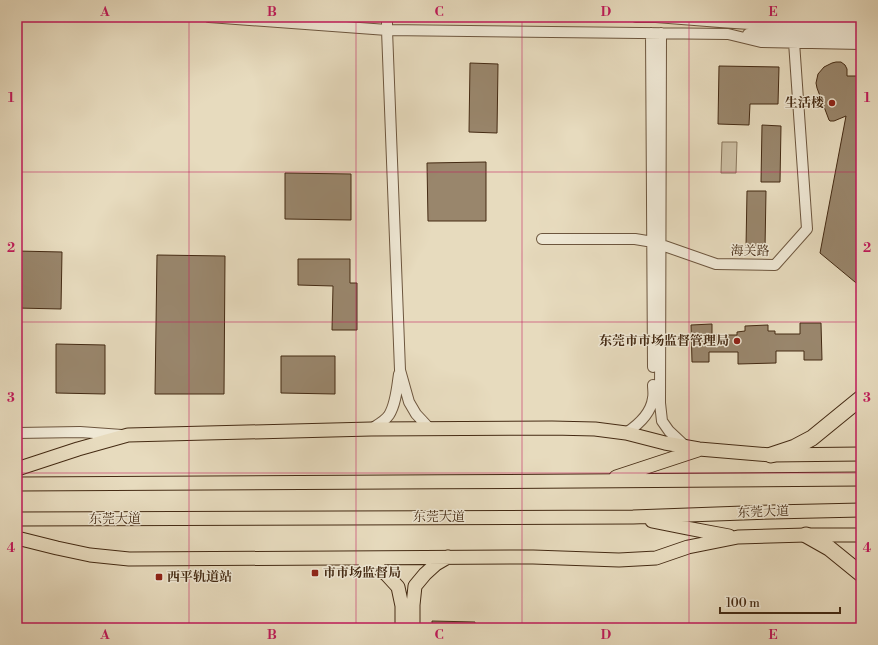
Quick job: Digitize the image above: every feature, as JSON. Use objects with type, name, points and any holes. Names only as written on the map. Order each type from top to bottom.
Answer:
[{"type":"highway","points":[[772,455],[795,447],[812,438],[861,398]]},
{"type":"highway","points":[[806,535],[829,548],[861,574]]},
{"type":"main road","points":[[17,469],[78,448],[128,435],[371,429],[581,428],[626,433],[699,449],[772,455],[861,454]]},
{"type":"main road","points":[[605,480],[699,449]]},
{"type":"main road","points":[[17,484],[861,479]]},
{"type":"main road","name":"东莞大道","points":[[17,519],[633,517],[861,510]]},
{"type":"main road","points":[[633,517],[738,537]]},
{"type":"main road","points":[[17,538],[83,553],[129,559],[533,556],[626,560],[656,558],[688,547],[738,537],[861,535]]},
{"type":"main road","points":[[413,628],[415,586],[436,564],[448,557]]},
{"type":"main road","points":[[360,558],[377,567],[387,575],[398,588],[402,606],[402,628]]},
{"type":"street","points":[[209,17],[387,30],[861,35]]},
{"type":"street","points":[[371,429],[389,416],[394,404],[400,370],[387,17]]},
{"type":"street","points":[[636,17],[656,17],[765,25],[861,25]]},
{"type":"street","points":[[720,22],[740,17]]},
{"type":"street","points":[[806,17],[861,18]]},
{"type":"street","points":[[626,433],[637,426],[645,416],[650,408],[653,398],[656,243],[656,33]]},
{"type":"street","points":[[728,34],[761,42],[861,44]]},
{"type":"street","name":"海关路","points":[[542,239],[635,239],[656,243],[716,264],[775,265],[807,229],[794,42]]},
{"type":"street","points":[[656,243],[662,421],[669,431],[685,446]]},
{"type":"street","points":[[400,370],[409,402],[416,414],[430,428]]},
{"type":"street","points":[[17,433],[80,432],[128,435]]},
{"type":"shaded area","points":[[722,142],[737,142],[736,173],[721,173]]},
{"type":"building","points":[[836,62],[841,62],[845,65],[847,69],[847,76],[861,76],[861,287],[820,253],[846,116],[834,121],[829,120],[816,83],[818,74],[824,67]]},
{"type":"building","points":[[470,63],[498,64],[497,133],[469,132]]},
{"type":"building","points":[[719,66],[779,67],[778,104],[750,104],[749,125],[718,124]]},
{"type":"building","points":[[762,125],[781,126],[780,182],[761,182]]},
{"type":"building","points":[[486,162],[486,221],[428,221],[427,163]]},
{"type":"building","points":[[285,173],[351,174],[351,220],[285,219]]},
{"type":"building","points":[[747,191],[766,191],[765,248],[746,247]]},
{"type":"building","points":[[17,251],[62,252],[61,309],[17,308]]},
{"type":"building","points":[[157,255],[225,256],[224,394],[155,394]]},
{"type":"building","points":[[298,259],[350,259],[350,283],[357,283],[357,330],[332,330],[333,286],[298,285]]},
{"type":"building","points":[[800,323],[821,323],[822,360],[804,360],[804,351],[776,351],[776,363],[738,364],[738,352],[709,352],[709,362],[692,362],[691,325],[712,324],[712,335],[737,335],[737,332],[745,331],[745,326],[768,325],[768,331],[775,331],[775,334],[800,334]]},
{"type":"building","points":[[56,344],[105,345],[105,394],[56,393]]},
{"type":"building","points":[[281,356],[335,356],[335,394],[281,393]]},
{"type":"building","points":[[432,621],[475,622],[475,628],[432,628]]},
{"type":"place","name":"生活楼","points":[[832,103]]},
{"type":"place","name":"东莞市市场监督管理局","points":[[737,341]]},
{"type":"place","name":"市市场监督局","points":[[315,573]]},
{"type":"place","name":"西平轨道站","points":[[159,577]]}]
